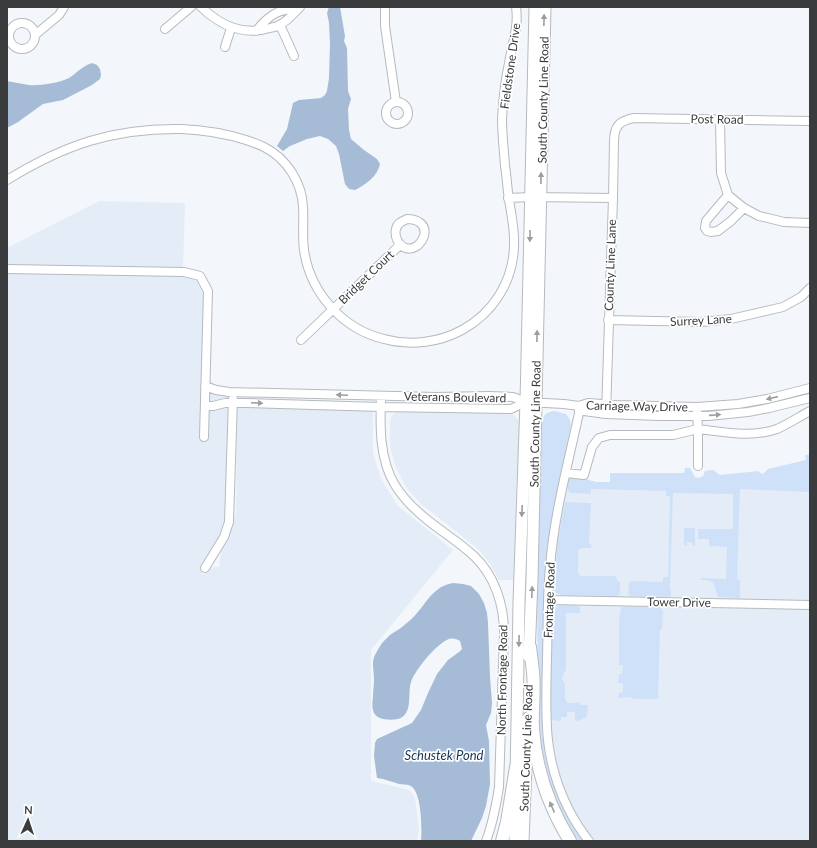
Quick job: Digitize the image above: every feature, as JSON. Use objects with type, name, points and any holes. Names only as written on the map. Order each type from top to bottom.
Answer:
[{"type":"highway","points":[[530,647],[533,672],[533,730],[538,762],[542,781],[548,797],[555,814],[570,841]]},
{"type":"highway","points":[[502,841],[510,807],[516,767]]},
{"type":"main road","name":"South County Line Road","points":[[535,7],[536,197]]},
{"type":"main road","name":"South County Line Road","points":[[523,841],[532,579],[531,402],[536,197],[545,7]]},
{"type":"main road","name":"South County Line Road","points":[[515,841],[519,602],[531,402]]},
{"type":"street","points":[[35,35],[59,16],[64,7]]},
{"type":"street","points":[[165,29],[191,7]]},
{"type":"street","points":[[201,7],[212,17],[231,28],[256,31],[280,25],[291,17],[300,7]]},
{"type":"street","points":[[256,31],[270,16],[279,11],[300,7]]},
{"type":"street","points":[[385,7],[385,26],[396,102]]},
{"type":"street","name":"Fieldstone Drive","points":[[7,180],[33,164],[57,152],[92,140],[121,133],[166,129],[196,130],[221,133],[258,144],[286,163],[298,183],[303,205],[303,242],[306,261],[316,288],[332,310],[361,331],[378,338],[411,343],[434,340],[447,336],[466,328],[484,314],[495,302],[509,275],[512,264],[514,246],[503,140],[503,106],[506,77],[517,24],[516,7]]},
{"type":"street","points":[[280,25],[294,56]]},
{"type":"street","points":[[225,47],[231,28]]},
{"type":"street","name":"Post Road","points":[[625,119],[810,121]]},
{"type":"street","name":"County Line Lane","points":[[606,414],[614,133],[616,128],[625,119]]},
{"type":"street","points":[[720,119],[720,173],[728,195],[744,208],[759,216],[784,222],[810,223]]},
{"type":"street","points":[[728,195],[706,221],[705,228],[707,230],[711,232],[718,231],[744,208]]},
{"type":"street","points":[[508,198],[613,198]]},
{"type":"street","name":"Bridget Court","points":[[332,310],[400,244]]},
{"type":"street","points":[[7,269],[184,272],[200,276],[208,291],[204,437]]},
{"type":"street","name":"Surrey Lane","points":[[608,320],[702,322],[731,319],[783,307],[801,297],[810,288]]},
{"type":"street","points":[[301,340],[332,310]]},
{"type":"street","name":"Veterans Boulevard","points":[[205,386],[216,390],[234,392],[436,397],[489,396],[513,397],[531,402]]},
{"type":"street","name":"Carriage Way Drive","points":[[739,409],[767,399],[810,388]]},
{"type":"street","points":[[205,568],[224,537],[229,522],[234,392]]},
{"type":"street","name":"North Frontage Road","points":[[381,396],[383,452],[388,471],[394,485],[417,512],[480,562],[493,582],[502,608],[504,619],[503,695],[499,787],[491,828],[486,841]]},
{"type":"street","name":"Carriage Way Drive","points":[[697,412],[588,403],[579,406],[584,411],[606,414],[697,412],[769,408],[810,400]]},
{"type":"street","points":[[531,402],[579,406]]},
{"type":"street","name":"Veterans Boulevard","points":[[205,406],[233,403],[381,407],[511,408],[531,402]]},
{"type":"street","name":"Frontage Road","points":[[579,406],[579,413],[554,535],[550,567],[546,731],[557,784],[576,822],[590,841]]},
{"type":"street","points":[[566,473],[584,476],[592,447],[599,438],[610,435],[673,435],[698,429],[754,434],[777,428],[810,411]]},
{"type":"street","points":[[697,412],[698,466]]},
{"type":"street","name":"Tower Drive","points":[[548,600],[810,605]]},
{"type":"shaded area","points":[[99,201],[185,203],[183,267],[197,269],[207,277],[212,290],[208,378],[216,386],[229,389],[225,520],[218,539],[202,563],[203,575],[213,567],[219,567],[221,551],[230,534],[236,513],[237,405],[373,410],[373,452],[381,479],[398,506],[453,550],[371,650],[371,781],[410,790],[415,798],[419,829],[417,841],[7,841],[7,248]]},
{"type":"shaded area","points":[[397,411],[504,413],[514,415],[519,421],[521,433],[516,487],[515,580],[499,580],[481,552],[421,504],[406,487],[397,470],[390,446],[391,417]]},
{"type":"shaded area","points":[[554,411],[566,414],[571,425],[547,547],[542,731],[547,760],[556,789],[568,816],[585,841],[578,841],[564,820],[542,767],[538,730],[537,587],[542,422],[543,417],[546,414]]},
{"type":"shaded area","points":[[805,455],[810,455],[810,492],[740,489],[737,579],[740,580],[740,598],[718,597],[713,582],[701,580],[701,578],[726,579],[727,547],[709,546],[709,539],[698,539],[698,529],[733,529],[733,494],[673,493],[671,596],[669,597],[630,596],[628,593],[629,583],[631,581],[663,582],[663,577],[668,577],[670,496],[666,496],[666,491],[591,489],[591,494],[571,493],[568,491],[569,478],[572,477],[579,477],[596,482],[610,482],[610,473],[684,473],[685,468],[690,468],[695,477],[698,478],[703,476],[705,471],[713,470],[720,475],[758,471],[762,474],[768,469],[806,460]]},
{"type":"shaded area","points":[[566,484],[810,490],[810,841],[593,841],[586,833],[575,815],[559,781],[549,729],[550,642],[554,553]]},
{"type":"shaded area","points":[[565,502],[591,503],[589,543],[592,546],[591,548],[581,548],[578,550],[578,573],[580,576],[616,576],[617,581],[620,582],[620,593],[618,596],[562,595],[556,593],[557,545]]},
{"type":"shaded area","points":[[684,528],[695,528],[695,546],[692,545],[692,542],[687,542],[687,546],[684,545]]},
{"type":"shaded area","points":[[562,605],[579,606],[580,608],[580,613],[566,613],[566,669],[562,678],[565,684],[565,698],[567,703],[578,702],[581,705],[588,705],[587,717],[577,721],[575,721],[575,712],[567,712],[567,717],[561,717],[561,721],[552,720],[549,715],[552,613],[555,608]]},
{"type":"shaded area","points":[[621,607],[660,607],[663,611],[662,629],[660,630],[658,699],[634,699],[628,697],[618,698],[619,693],[623,692],[623,683],[618,683],[619,674],[622,674],[623,665],[619,665],[619,621]]},
{"type":"water","points":[[329,7],[340,7],[345,36],[344,41],[347,48],[348,91],[351,99],[348,109],[351,139],[377,159],[380,164],[374,176],[367,183],[355,190],[349,189],[345,184],[336,146],[328,139],[320,136],[307,139],[290,146],[283,151],[277,146],[287,129],[293,103],[299,100],[321,98],[327,91],[330,43],[327,13]]},
{"type":"water","points":[[92,63],[97,65],[100,69],[100,79],[92,85],[63,100],[43,104],[7,128],[7,81],[26,85],[55,83],[69,78],[88,64]]},
{"type":"water","name":"Schustek Pond","points":[[453,583],[471,586],[479,594],[487,613],[492,703],[491,713],[486,725],[489,741],[490,784],[482,818],[471,841],[421,841],[420,812],[415,790],[410,785],[399,784],[377,778],[374,756],[375,743],[377,739],[412,723],[421,710],[437,674],[448,660],[462,649],[460,641],[456,639],[449,639],[444,642],[433,651],[422,664],[411,682],[409,703],[406,713],[398,719],[382,719],[377,717],[374,712],[372,706],[374,679],[373,661],[383,642],[392,633],[412,619],[437,590],[445,585]]}]
